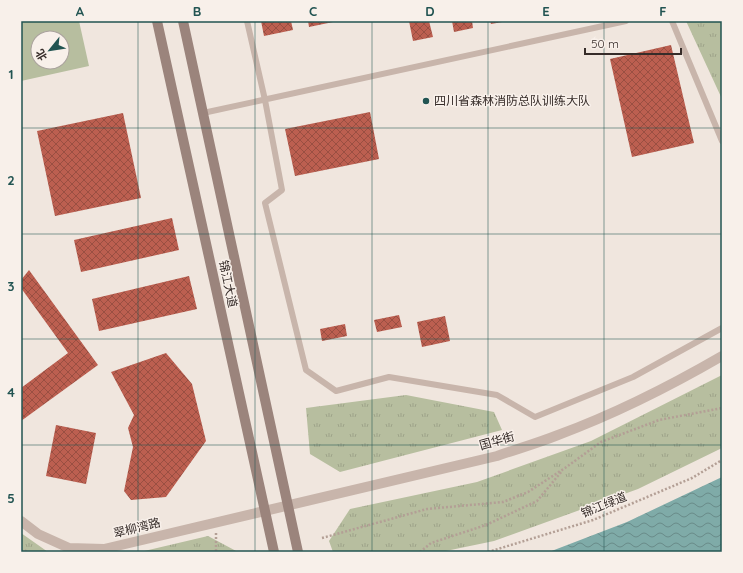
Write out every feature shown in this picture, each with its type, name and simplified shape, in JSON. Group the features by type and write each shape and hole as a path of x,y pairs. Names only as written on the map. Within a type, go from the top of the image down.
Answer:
{"main road":[{"name":"锦江大道","path":"157,21 274,552"},
{"name":"锦江大道","path":"183,21 298,552"}],"street":[{"name":"国华街","path":"265,511 497,456 558,435 616,410 722,356"},
{"name":"翠柳湾路","path":"21,520 38,534 69,548 104,549 265,511"}],"lane":[{"path":"247,21 265,100 282,190 265,204 270,226 306,370 336,391 389,377 496,395 534,417 633,377 722,328"},
{"path":"203,113 626,21"},
{"path":"672,21 722,141"}],"path":[{"path":"322,538 427,509 503,502 528,492 601,442 659,420 722,408"},
{"name":"锦江绿道","path":"488,552 593,520 692,478 722,460"},
{"path":"420,552 431,543 486,525 537,501 565,468"},
{"path":"216,522 216,552"},
{"path":"21,551 24,550 28,552"}],"green space":[{"path":"21,21 79,21 89,66 21,81"},
{"path":"686,21 722,21 722,99"},
{"path":"722,375 722,448 638,489 494,541 441,552 333,552 329,541 350,509 477,482 591,441"},
{"path":"406,395 494,412 502,430 340,472 310,454 306,408"},
{"path":"21,533 48,552 21,552"},
{"path":"208,536 238,552 140,552"}],"water":[{"path":"722,477 722,552 549,552 627,522"}],"building":[{"path":"261,21 291,21 293,30 264,36"},
{"path":"308,21 333,21 333,22 309,27"},
{"path":"409,21 429,21 433,37 413,41"},
{"path":"452,21 472,21 473,28 454,32"},
{"path":"490,21 502,21 502,22 491,24"},
{"path":"671,45 694,143 632,157 610,59"},
{"path":"370,112 379,159 295,176 285,129"},
{"path":"123,113 141,198 55,216 37,131"},
{"path":"172,218 179,250 81,272 74,240"},
{"path":"29,270 98,365 21,421 21,388 68,353 21,288 21,280"},
{"path":"189,276 197,309 99,331 92,299"},
{"path":"399,315 402,327 377,332 374,320"},
{"path":"445,316 450,341 422,347 417,322"},
{"path":"345,324 347,336 322,341 320,329"},
{"path":"166,353 192,384 206,441 166,497 131,500 124,491 133,447 128,428 134,415 111,372"},
{"path":"56,425 96,433 86,484 46,476"}],"place":[{"name":"四川省森林消防总队训练大队","path":"426,101"}]}
